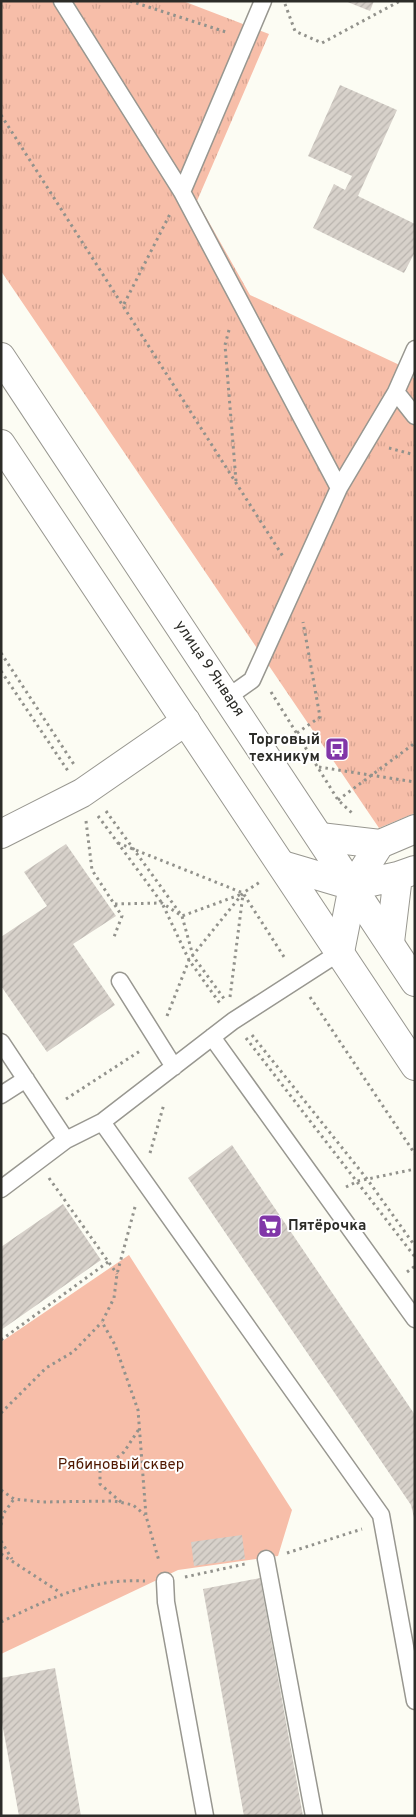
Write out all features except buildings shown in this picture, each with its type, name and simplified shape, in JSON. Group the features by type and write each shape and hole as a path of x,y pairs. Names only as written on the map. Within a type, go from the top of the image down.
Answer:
{"main road":[{"name":"улица 9 Января","path":"1,357 415,982"},
{"path":"1,444 415,1066"},
{"path":"1,834 86,790 186,721"},
{"path":"320,837 380,844 415,830"},
{"path":"340,952 353,886 380,844"},
{"path":"282,865 353,886 406,873 390,942"}],"lane":[{"path":"62,1 182,192 339,488"},
{"path":"182,192 263,1"},
{"path":"228,698 252,680 299,582 339,488 396,392 415,349"},
{"path":"396,392 415,416"},
{"path":"1,1189 66,1140 102,1122 212,1037 233,1015 340,952"},
{"path":"120,981 174,1067"},
{"path":"212,1037 415,1319"},
{"path":"1,1042 66,1140"},
{"path":"1,1095 26,1079"},
{"path":"102,1122 381,1515 415,1701"},
{"path":"266,1559 314,1816"},
{"path":"165,1582 166,1602 205,1816"}],"path":[{"path":"130,1 248,39"},
{"path":"284,1 295,31 322,43 400,1"},
{"path":"1,114 124,304 299,582 300,603 320,717 297,733"},
{"path":"124,304 182,192"},
{"path":"236,481 226,345 237,296"},
{"path":"1,653 118,843 162,904 189,960 367,1180 415,1246"},
{"path":"1,671 86,790 134,849 182,916 193,956 233,1015 415,1257"},
{"path":"266,686 338,800 354,814"},
{"path":"338,800 369,775 415,743"},
{"path":"318,767 415,782"},
{"path":"86,790 92,870 122,916 114,937"},
{"path":"118,843 244,893 415,1154"},
{"path":"182,916 244,893"},
{"path":"233,1015 244,893"},
{"path":"115,904 162,904 182,916"},
{"path":"47,1111 157,1039 189,960"},
{"path":"1,1413 46,1368 73,1352 102,1322 114,1298 117,1274 174,1067"},
{"path":"37,1162 117,1274"},
{"path":"326,1196 358,1181 415,1170"},
{"path":"1,1340 108,1262"},
{"path":"1,1622 62,1593 122,1580 165,1582 146,1516 138,1410 115,1345 102,1322"},
{"path":"122,1503 100,1484 100,1466 113,1461 124,1452 140,1429"},
{"path":"1,1490 14,1498 42,1502 122,1503 133,1505 146,1516"},
{"path":"1,1525 3,1514 14,1498"},
{"path":"1,1541 6,1552 16,1563"},
{"path":"1,1554 62,1593"}],"green space":[{"path":"1,1 183,1 269,34 197,201 250,295 406,368 415,380 415,813 379,828 1,271"},
{"name":"Рябиновый сквер","path":"129,1255 292,1510 278,1556 178,1570 1,1654 1,1342"}],"place":[{"name":"Торговый техникум","path":"337,749"},
{"name":"Пятёрочка","path":"270,1226"}]}
